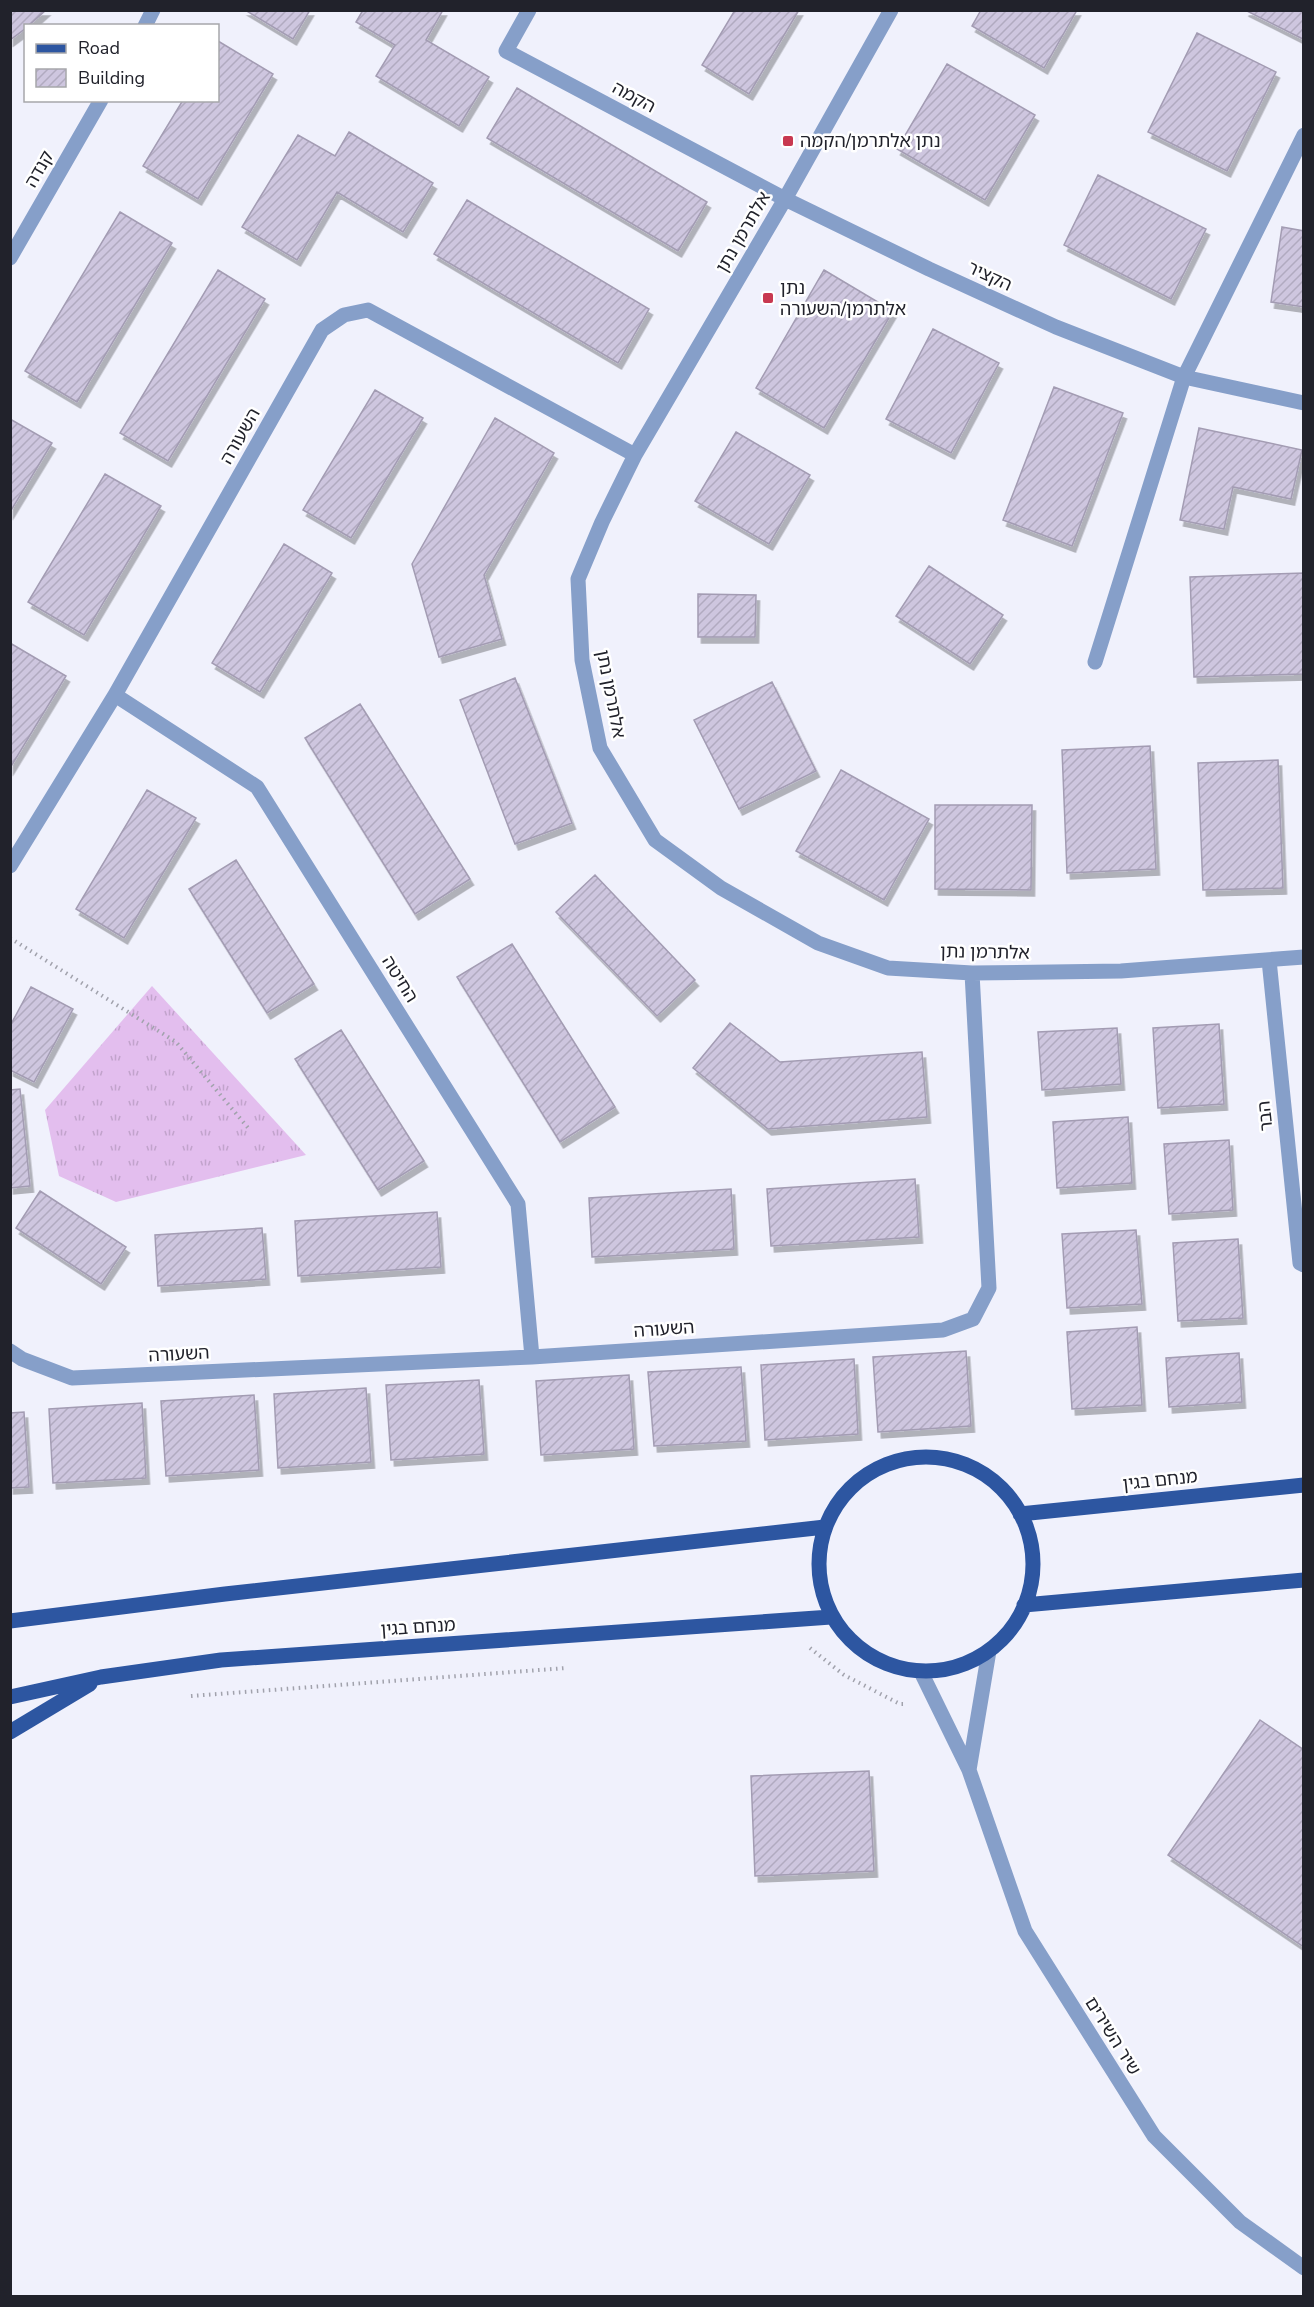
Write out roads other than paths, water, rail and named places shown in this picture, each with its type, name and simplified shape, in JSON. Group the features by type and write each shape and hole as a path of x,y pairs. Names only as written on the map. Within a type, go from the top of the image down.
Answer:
{"main road":[{"path":"916,1457 950,1459 982,1473 1009,1496 1020,1514 1027,1527 1034,1560 1029,1595 1014,1626 990,1651 957,1667 921,1672 886,1664 855,1645 831,1617 820,1583 819,1547 825,1527 830,1513 853,1484 882,1466 916,1457"},
{"name":"מנחם בגין","path":"1020,1514 1304,1485"},
{"path":"10,1621 225,1594 825,1527"},
{"path":"1024,1605 1304,1580"},
{"name":"מנחם בגין","path":"10,1697 101,1677 221,1660 831,1617"},
{"path":"10,1732 101,1677"}],"street":[{"path":"146,24 153,10"},
{"name":"הקמה","path":"529,10 506,51 785,200"},
{"name":"אלתרמן נתן","path":"891,10 785,200 635,455 602,522 578,579 582,660 600,748 655,840 721,888 818,943 888,968 972,973 1121,970 1304,957"},
{"name":"קנדה","path":"12,251 100,102"},
{"path":"1095,662 1184,376 1304,135"},
{"name":"הקציר","path":"785,200 1056,327 1184,376 1304,403"},
{"name":"השעורה","path":"10,866 115,695 322,330 344,315 368,310 635,455"},
{"name":"החיטה","path":"115,695 257,787 518,1204 532,1357"},
{"name":"הבר","path":"1269,960 1300,1263 1304,1266"},
{"name":"השעורה","path":"10,1351 22,1359 72,1378 532,1357 943,1330 973,1319 989,1288 972,973"},
{"name":"שיר השירים","path":"969,1770 990,1651"},
{"name":"שיר השירים","path":"921,1672 969,1770 1025,1931 1154,2136 1240,2222 1304,2268"}],"place":[{"name":"נתן אלתרמן/הקמה","path":"788,141"},
{"name":"נתן אלתרמן/השעורה","path":"768,298"}]}
